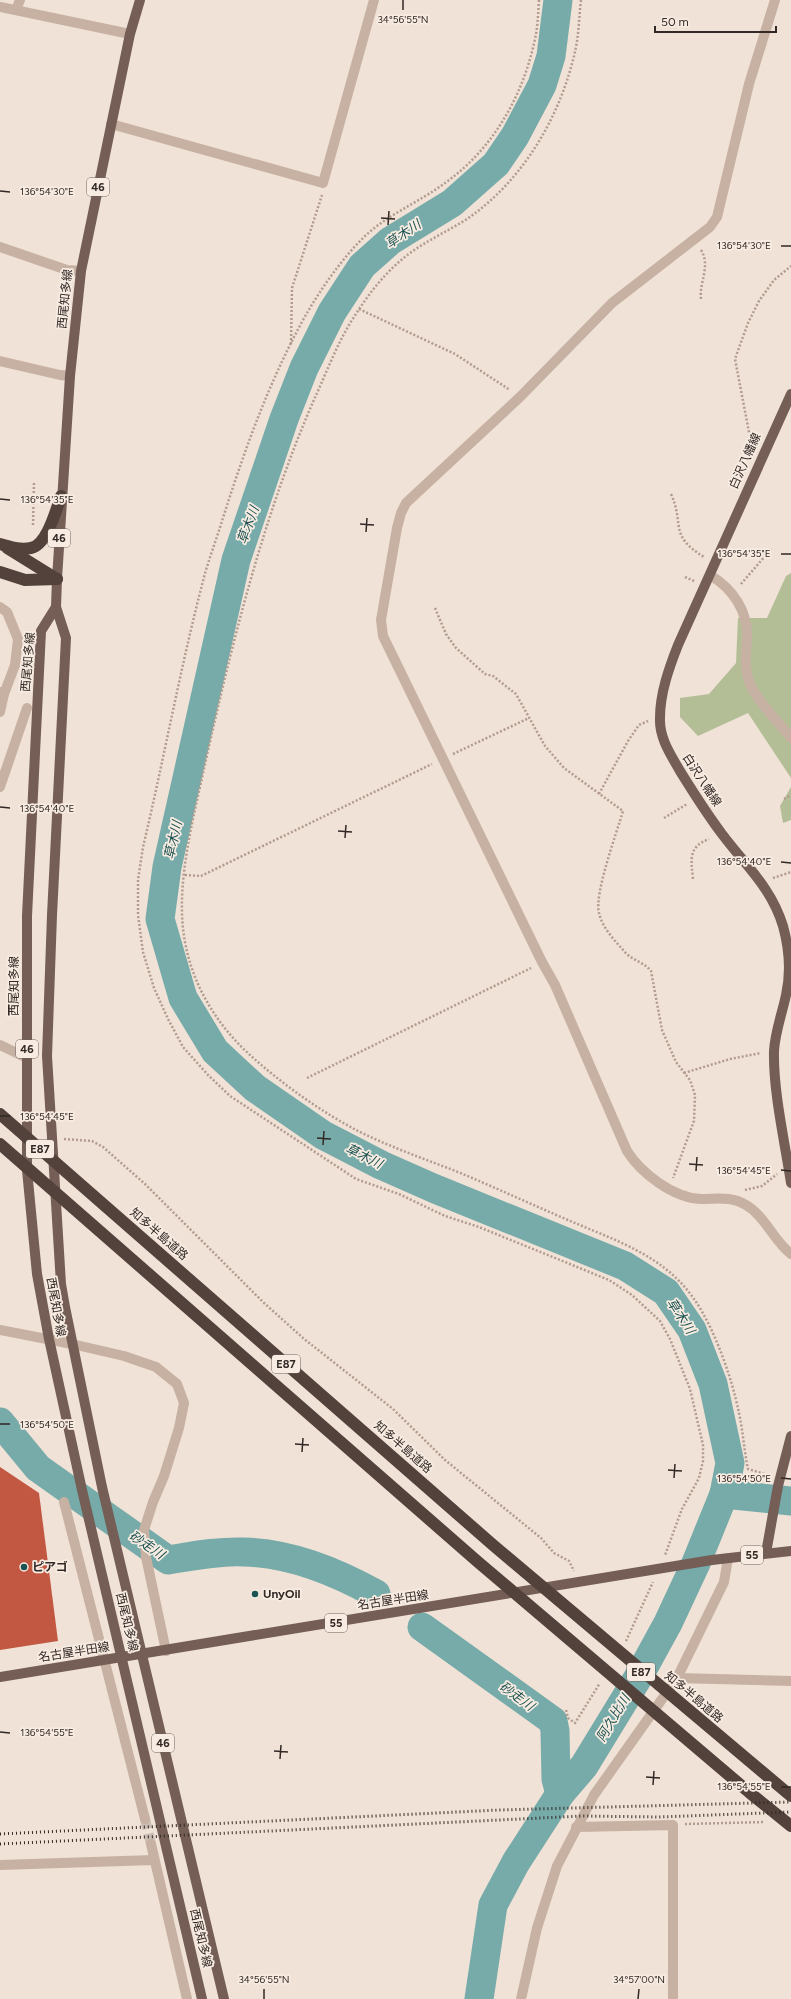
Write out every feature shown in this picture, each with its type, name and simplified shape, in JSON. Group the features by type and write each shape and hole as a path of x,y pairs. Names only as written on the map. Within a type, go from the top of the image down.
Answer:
{"highway":[{"path":"0,544 17,548 32,548 51,526 61,496"},
{"path":"0,544 57,579"},
{"path":"0,572 25,580 57,579"},
{"name":"知多半島道路","path":"0,1114 493,1545 791,1796"},
{"name":"E87","path":"0,1144 478,1562 750,1793 791,1826"}],"main road":[{"name":"西尾知多線","path":"140,0 130,34 81,272 70,376 61,496 56,607 66,638 52,916 48,1048 61,1284 72,1344 102,1487 224,1999"},
{"name":"白沢八幡線","path":"791,394 761,458 669,669 661,703 659,720 665,746 696,798 722,834 769,892 784,928 788,956 789,979 775,1040 774,1052 776,1080 791,1183"},
{"name":"西尾知多線","path":"56,607 41,631 27,916 27,1170 37,1274 49,1339 82,1490 202,1999"},
{"path":"766,1553 779,1482 791,1436"},
{"name":"名古屋半田線","path":"0,1677 166,1651 712,1560 791,1551"}],"street":[{"path":"16,10 20,0"},
{"path":"111,124 323,183 374,0"},
{"path":"774,0 749,84 717,217 710,227 612,303 520,397 406,503 401,513 397,528 381,620 383,636 444,758 542,962 555,985 627,1151 643,1171 673,1192 700,1199 726,1198 747,1205 791,1254"},
{"path":"0,7 130,34"},
{"path":"0,247 67,270 81,272"},
{"path":"0,361 70,376"},
{"path":"710,575 725,584 740,604 747,620 746,664 750,684 791,738"},
{"path":"0,607 7,612 18,639 15,666 2,693 0,712"},
{"path":"0,787 27,708"},
{"path":"0,1045 27,1058"},
{"path":"0,1330 49,1339 124,1356 156,1368 177,1384 184,1403 179,1428 164,1476 153,1502 144,1530 146,1557 166,1651"},
{"path":"64,1502 145,1819"},
{"path":"521,1999 537,1928 557,1866 594,1795 677,1678 724,1582 728,1558"},
{"path":"677,1678 791,1680"},
{"path":"576,1827 673,1825 673,1999"},
{"path":"151,1844 187,1999"},
{"path":"0,1865 154,1860"}],"path":[{"path":"539,0 536,36 528,69 512,107 492,138 469,164 444,184 388,218 362,239 317,297 290,344 260,413 237,475 203,580 143,847 138,887 138,915 143,952 154,988 168,1019 184,1046 208,1075 230,1096 356,1179 398,1194 445,1216 480,1227 609,1280 632,1295 660,1322 670,1339 690,1389 699,1422 703,1445 703,1461 699,1478 682,1509 666,1553 626,1642"},
{"path":"581,0 576,43 566,82 548,126 524,162 498,194 467,218 412,252 390,269 352,320 335,354 299,435 276,498 246,593 226,673 186,856 182,895 182,922 185,942 193,973 220,1023 241,1047 260,1064 309,1101 359,1131 465,1175 642,1252 675,1276 693,1296 707,1321 729,1376 737,1406 748,1469 752,1472 779,1482"},
{"path":"290,344 292,288 322,194 323,183"},
{"path":"694,239 706,261 701,299"},
{"path":"761,458 753,450 735,359 748,323 759,301 774,280 791,266"},
{"path":"359,309 455,354 520,397"},
{"path":"34,481 34,524"},
{"path":"671,494 676,510 678,529 683,540 693,550 715,564"},
{"path":"731,592 744,582 772,548"},
{"path":"435,608 446,634 456,648 486,674 493,676 509,687 523,705 528,718 546,746 564,768 623,811 603,875 598,911 602,924 625,953 646,966 651,971 662,1030 676,1062 690,1080 695,1095 694,1121 682,1158 668,1188"},
{"path":"185,876 200,876 528,718"},
{"path":"600,794 628,741 639,725 647,721 659,720"},
{"path":"784,799 791,795"},
{"path":"664,818 696,798"},
{"path":"693,879 692,854 696,846 722,834"},
{"path":"761,882 791,872"},
{"path":"307,1078 542,962"},
{"path":"684,1073 730,1059 763,1052 774,1052"},
{"path":"52,1139 77,1139 92,1141 103,1146 145,1184 263,1302 303,1338 393,1409 440,1455 541,1538 554,1553 569,1561 580,1582"},
{"path":"726,1198 727,1194 732,1192 762,1186 780,1172 789,1170"},
{"path":"566,1710 568,1718 575,1723 600,1682"},
{"path":"673,1825 767,1822"}],"green space":[{"path":"791,573 791,778 748,713 698,736 680,717 680,698 709,694 736,663 738,618 767,618 786,576"},
{"path":"791,787 791,820 783,823 780,806"}],"building":[{"name":"ピアゴ","path":"0,1467 39,1493 58,1641 0,1650"}],"waterway":[{"name":"草木川","path":"479,1999 493,1905 516,1862 560,1794 584,1766 639,1676 668,1623 696,1563 724,1494 730,1463 713,1384 692,1330 666,1292 625,1266 433,1188 381,1165 323,1135 255,1088 215,1051 183,998 160,919 167,867 236,560 284,419 304,368 332,312 362,266 390,241 452,203 496,164 515,136 542,85 551,56 558,0"},
{"name":"砂走川","path":"0,1422 38,1468 168,1560 225,1552 261,1553 296,1560 329,1571 376,1594"},
{"name":"阿久比川","path":"724,1494 791,1501"},
{"name":"砂走川","path":"422,1627 553,1721 555,1731 556,1779 560,1794"}],"tunnel":[{"path":"145,1819 151,1844"}],"railway":[{"path":"0,1834 499,1810 791,1802"},
{"path":"0,1844 582,1816 659,1817 791,1812"}],"place":[{"name":"ピアゴ","path":"24,1567"},
{"name":"UnyOil","path":"255,1594"}]}
